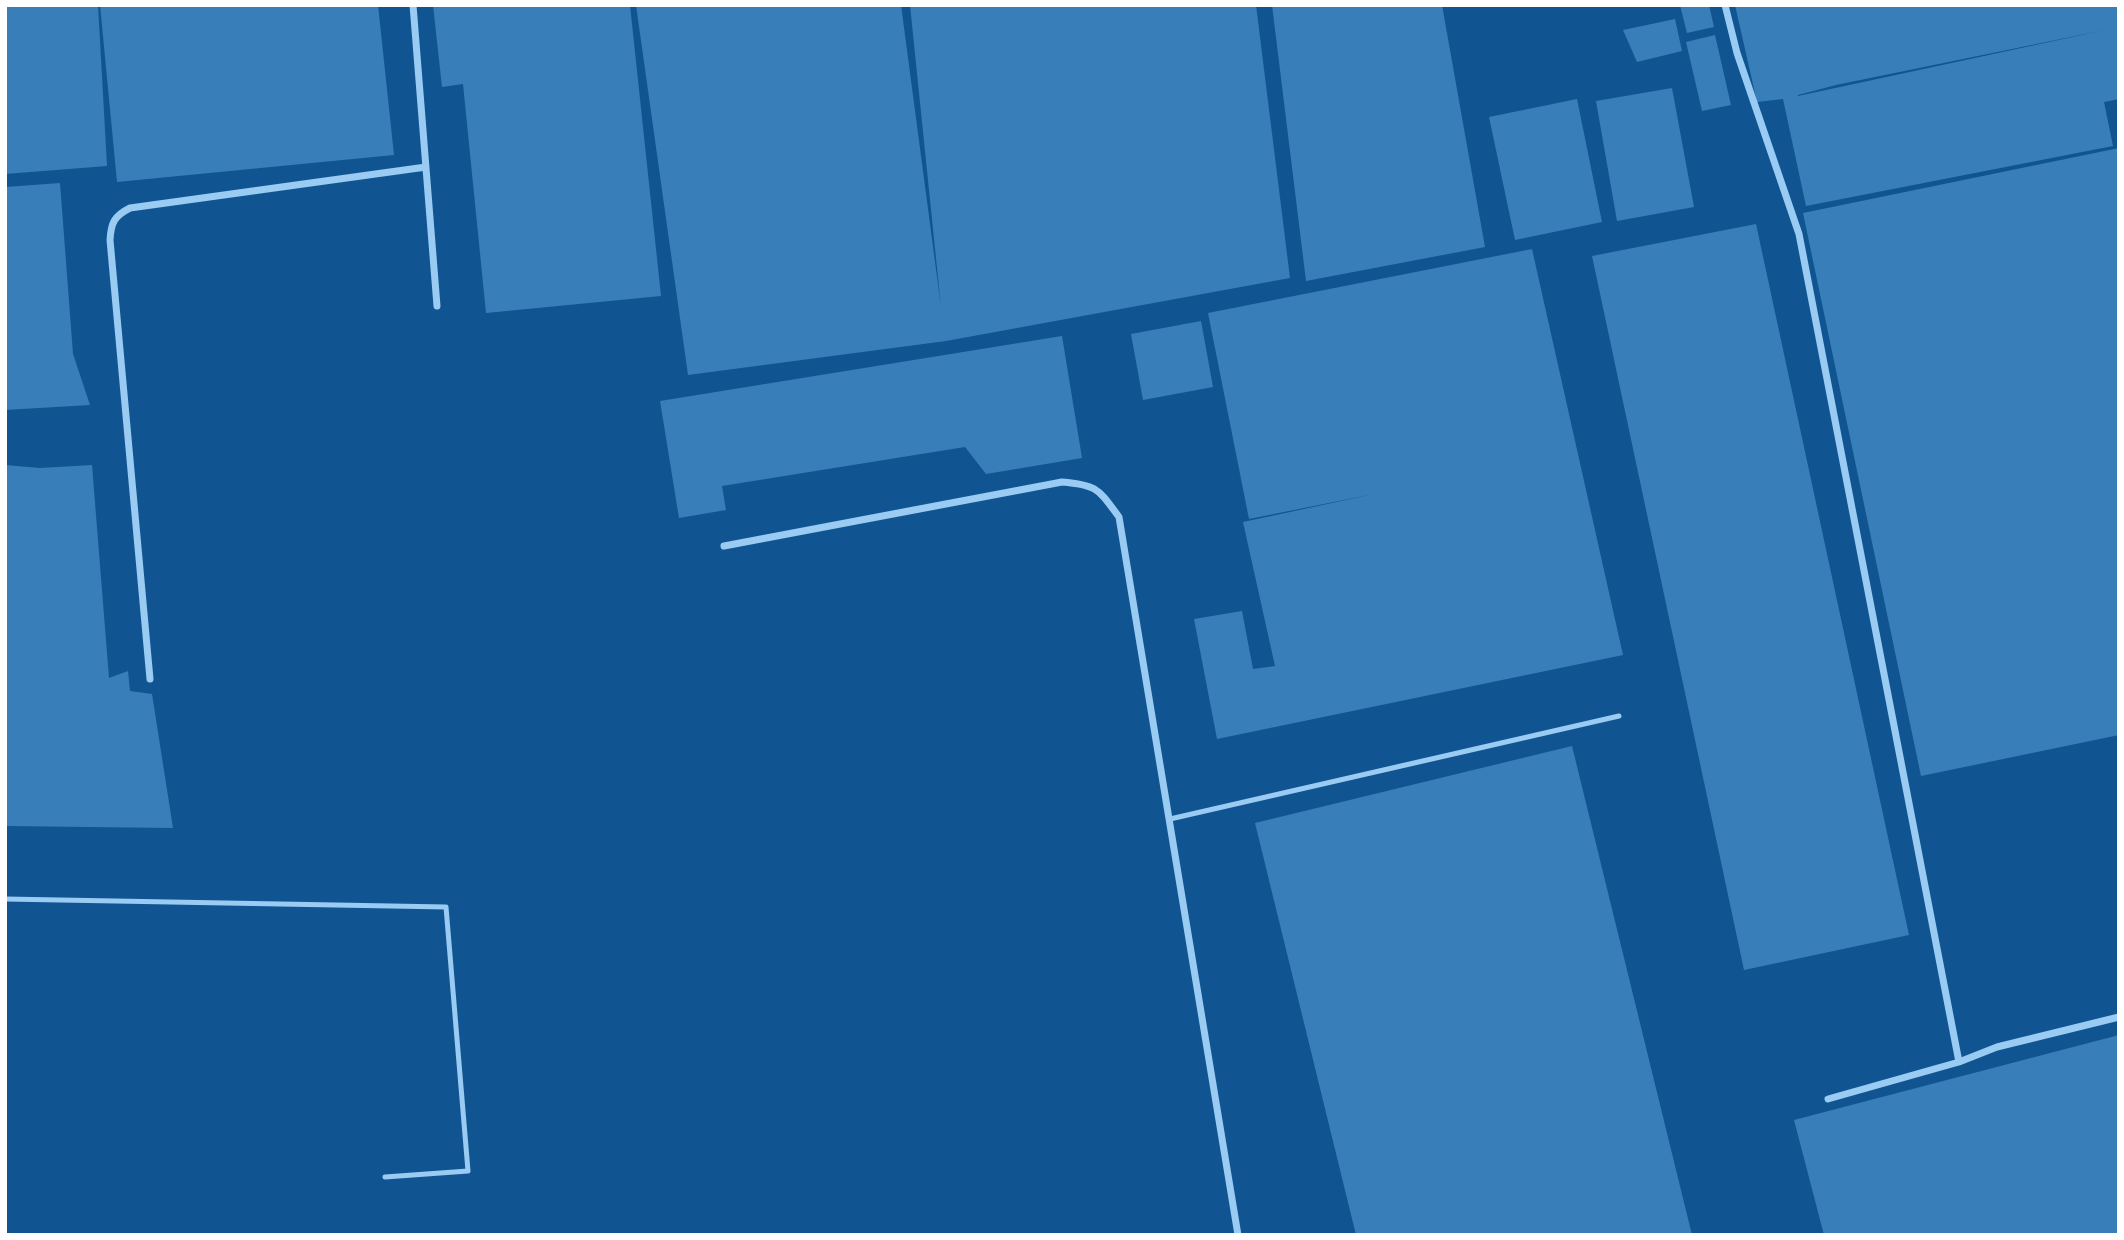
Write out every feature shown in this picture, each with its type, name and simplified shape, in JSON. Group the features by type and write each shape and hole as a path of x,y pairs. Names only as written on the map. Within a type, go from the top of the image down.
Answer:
{"street":[{"path":"414,5 437,306"},
{"path":"1725,5 1737,52 1799,234 1959,1062"},
{"path":"150,679 110,240 111,225 116,214 130,208 426,167"},
{"path":"724,545 1062,482 1089,484 1105,498 1119,517 1238,1235"},
{"path":"1828,1099 1959,1062 1997,1047 2119,1017"}],"lane":[{"path":"1170,819 1619,716"},
{"path":"5,898 446,907 468,1171 385,1177"}],"building":[{"path":"5,5 98,5 107,166 5,174"},
{"path":"100,5 378,5 394,155 117,182"},
{"path":"433,5 630,5 661,296 486,313 463,84 442,87"},
{"path":"636,5 901,5 941,307 910,5 1256,5 1290,278 946,341 688,375"},
{"path":"1272,5 1442,5 1485,247 1306,281"},
{"path":"1680,5 1709,5 1714,27 1687,33"},
{"path":"1735,5 2119,5 2119,99 2104,102 2113,146 1806,206 1783,99 1757,102","holes":["2105,30 1798,96 1836,85"]},
{"path":"1675,19 1682,51 1637,62 1623,30"},
{"path":"1715,35 1731,105 1702,111 1686,42"},
{"path":"1672,88 1694,207 1617,221 1596,101"},
{"path":"1577,99 1602,222 1515,240 1489,117"},
{"path":"2119,148 2119,735 1921,776 1803,213"},
{"path":"60,183 73,354 90,405 5,410 5,187"},
{"path":"1756,224 1909,935 1744,970 1592,256"},
{"path":"1532,249 1623,655 1217,739 1194,619 1242,611 1253,669 1275,666 1243,522 1374,494 1249,519 1208,313"},
{"path":"1201,321 1213,387 1143,400 1131,334"},
{"path":"1062,336 1082,458 986,474 965,447 722,486 726,510 679,518 660,401"},
{"path":"5,465 40,468 92,465 109,678 128,671 130,691 152,694 173,828 5,826"},
{"path":"1572,746 1692,1235 1356,1235 1255,823"},
{"path":"2119,1035 2119,1235 1824,1235 1794,1120"}]}
